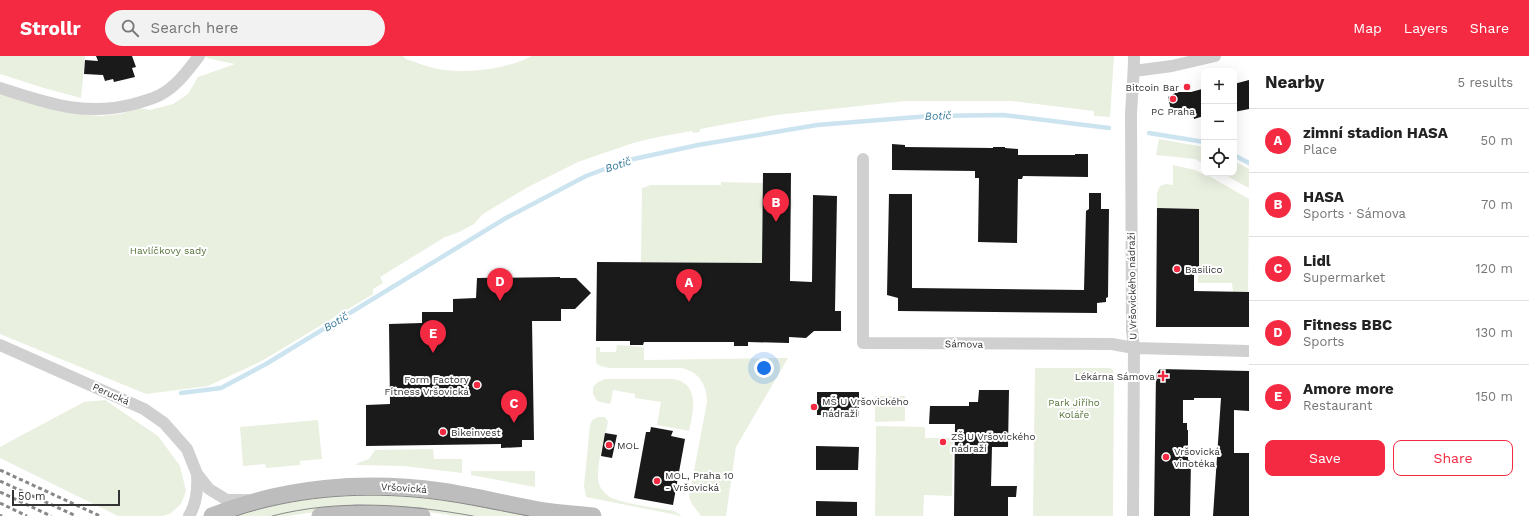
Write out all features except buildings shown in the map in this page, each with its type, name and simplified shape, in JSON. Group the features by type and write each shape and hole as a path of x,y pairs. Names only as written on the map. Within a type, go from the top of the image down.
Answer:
{"main road":[{"name":"Vršovická","path":"214,515 256,501 282,495 321,489 384,486 441,491 540,510 593,516"},
{"path":"320,516 357,513 422,516"}],"street":[{"path":"0,88 58,106 80,109 119,108 143,102 160,95 180,80 199,56"},
{"name":"U Vršovického nádraží","path":"1133,516 1134,348 1132,330 1131,189 1134,56"},
{"path":"1133,76 1215,56"},
{"name":"Sámova","path":"863,159 863,343 1112,344 1134,348 1249,351"},
{"name":"Perucká","path":"0,345 144,408 164,424 187,449 196,474 197,494 189,516"},
{"name":"Perucká","path":"196,474 209,489 227,500 256,501"}],"green space":[{"path":"0,56 85,56 81,98 0,74"},
{"name":"Havlíčkovy sady","path":"203,56 403,56 406,59 434,68 474,71 510,65 532,56 1114,56 1110,117 1094,116 1094,111 1011,101 905,101 776,115 700,129 700,132 693,133 692,131 633,143 578,162 528,187 483,214 474,224 457,233 445,237 380,277 383,283 373,289 373,294 260,362 208,386 146,394 0,334 0,93 58,111 80,114 101,116 120,114 139,108 150,110 173,104 188,94 198,77 235,64"},
{"path":"1159,139 1201,146 1201,162 1195,159 1156,155"},
{"path":"1237,163 1249,169 1249,188 1227,176 1237,176"},
{"path":"1173,165 1195,170 1201,173 1201,176 1211,177 1249,199 1248,293 1233,292 1232,283 1198,283 1199,209 1157,208 1157,193 1160,186 1166,184 1173,185"},
{"path":"721,182 763,183 762,263 641,262 642,188 651,185 721,185"},
{"path":"617,345 644,347 644,360 788,358 736,447 726,516 701,516 692,504 689,497 707,402 704,385 701,380 693,373 682,368 609,368 600,366 596,363 596,347 600,347 600,352 616,352"},
{"name":"Park Jiřího Koláře","path":"1035,368 1110,368 1113,370 1113,516 1033,516"},
{"path":"605,379 674,379 683,382 692,393 693,400 689,431 657,425 661,402 635,398 635,394 613,390 611,402 609,404 597,401 593,394 593,387 598,382"},
{"path":"875,396 905,396 905,421 875,422"},
{"path":"105,400 158,436 180,466 186,491 181,504 171,513 163,516 118,516 0,458 0,447 84,402"},
{"path":"598,417 605,417 608,422 601,451 598,473 598,480 604,492 610,497 632,504 674,511 682,516 586,497 584,486 590,425 592,420"},
{"path":"318,420 322,459 300,461 300,465 266,468 265,464 243,466 240,427"},
{"path":"876,426 925,427 925,438 953,438 952,496 924,495 923,516 875,516"},
{"path":"433,449 434,459 462,459 462,473 404,466 356,465 369,459 375,450"},
{"path":"471,471 535,471 535,487 471,475"},
{"path":"330,494 415,494 547,516 455,516 413,510 331,510 287,516 226,516 244,510"}],"waterway":[{"name":"Botič","path":"181,393 221,388 266,364 506,218 586,176 629,160 698,145 817,125 930,116 1003,115 1109,128"},
{"name":"Botič","path":"1149,133 1201,142"},
{"name":"Botič","path":"1237,157 1249,163"}],"tram line":[{"path":"236,516 279,504 302,500 369,495 443,500 529,516"},
{"path":"272,516 322,507 347,505 398,506 473,516"}],"railway":[{"path":"0,470 100,516"},
{"path":"0,481 76,516"},
{"path":"0,492 51,516"},
{"path":"0,503 27,516"}],"place":[{"name":"Bitcoin Bar","path":"1187,87"},
{"name":"PC Praha","path":"1173,99"},
{"name":"HASA","path":"776,222"},
{"name":"Basilico","path":"1177,269"},
{"name":"Fitness BBC","path":"500,301"},
{"name":"zimní stadion HASA","path":"689,302"},
{"name":"Amore more","path":"433,353"},
{"name":"Lékárna Sámova","path":"1163,376"},
{"name":"Form Factory Fitness Vršovická","path":"477,385"},
{"name":"MŠ U Vršovického nádraží","path":"814,407"},
{"name":"Lidl","path":"514,423"},
{"name":"Bikeinvest","path":"443,432"},
{"name":"ZŠ U Vršovického nádraží","path":"943,442"},
{"name":"MOL","path":"609,445"},
{"name":"Vršovická vinotéka","path":"1166,457"},
{"name":"MOL, Praha 10 - Vršovická","path":"657,481"}]}
